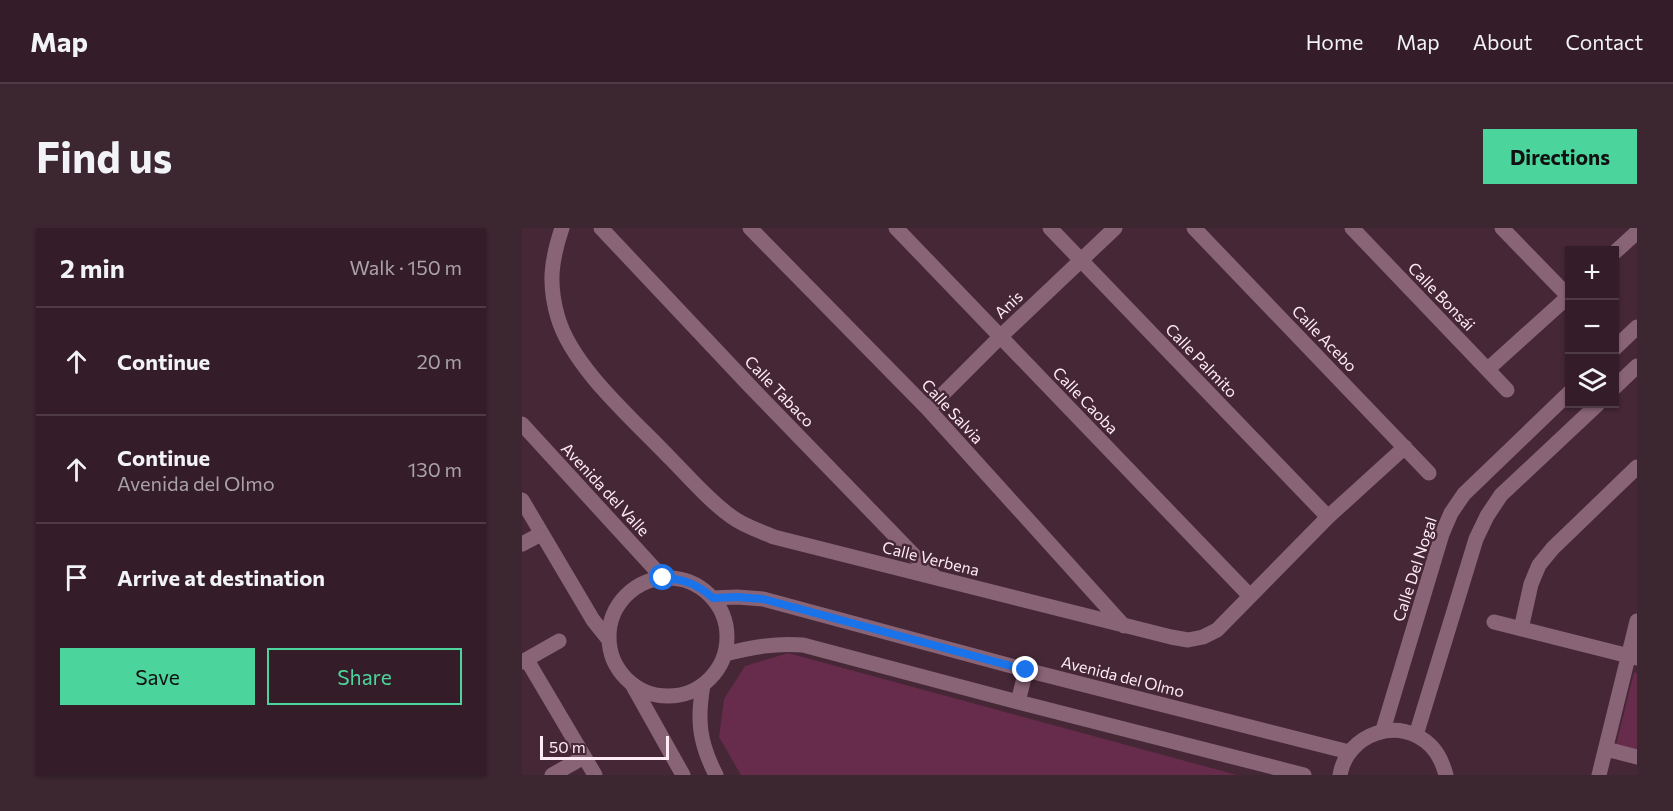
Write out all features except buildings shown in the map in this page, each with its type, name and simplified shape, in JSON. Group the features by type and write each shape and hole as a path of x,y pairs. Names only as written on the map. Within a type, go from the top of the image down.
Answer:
{"street":[{"name":"Calle Verbena","path":"562,228 553,254 551,286 558,320 573,350 600,385 706,494 733,518 774,537 1124,626 1188,640 1203,637 1217,630 1328,517 1405,447"},
{"name":"Calle Tabaco","path":"601,228 935,578"},
{"name":"Calle Salvia","path":"750,228 928,409 1124,626"},
{"name":"Calle Caoba","path":"896,228 1250,596"},
{"name":"Calle Palmito","path":"1050,228 1328,517"},
{"name":"Anis","path":"928,409 1115,228"},
{"name":"Calle Acebo","path":"1194,228 1429,474"},
{"name":"Calle Bonsái","path":"1352,228 1507,390"},
{"path":"1502,228 1565,291"},
{"path":"1619,248 1637,232"},
{"path":"1488,369 1565,299"},
{"path":"1619,344 1637,327"},
{"path":"1619,383 1637,366"},
{"name":"Calle Del Nogal","path":"1383,730 1442,534 1452,513 1464,494 1565,396"},
{"path":"1416,735 1476,539 1487,516 1501,495 1594,408"},
{"name":"Avenida del Valle","path":"522,424 663,578"},
{"path":"1521,628 1531,584 1539,565 1552,548 1637,468"},
{"path":"522,500 593,620 609,640"},
{"path":"522,544 541,534"},
{"path":"632,684 649,693 668,696 686,693 703,685 717,671 725,654 728,634 724,615 713,598 699,586 682,579 663,578 645,582 630,591 618,605 610,622 609,640 612,657 620,672 632,684 683,775"},
{"name":"Avenida del Olmo","path":"713,598 763,599 1026,670 1349,752"},
{"path":"1599,775 1633,657 1637,621"},
{"path":"1494,622 1633,657"},
{"path":"559,641 524,661 594,775"},
{"path":"725,654 776,643 803,645 1304,775"},
{"path":"1018,702 1026,670"},
{"path":"703,685 699,725 703,747 716,775"},
{"path":"1340,775 1341,767 1349,752 1363,739 1383,730 1398,730 1416,735 1431,746 1442,761 1446,775"},
{"path":"1606,749 1637,757"},
{"path":"552,775 584,757"}],"shaded area":[{"path":"788,653 1237,775 741,775 719,737 724,699 745,666"},
{"path":"1634,672 1637,673 1637,750 1616,745"}],"route":[{"path":"663,578 682,579 699,586 713,598 763,599 1026,670"}]}
